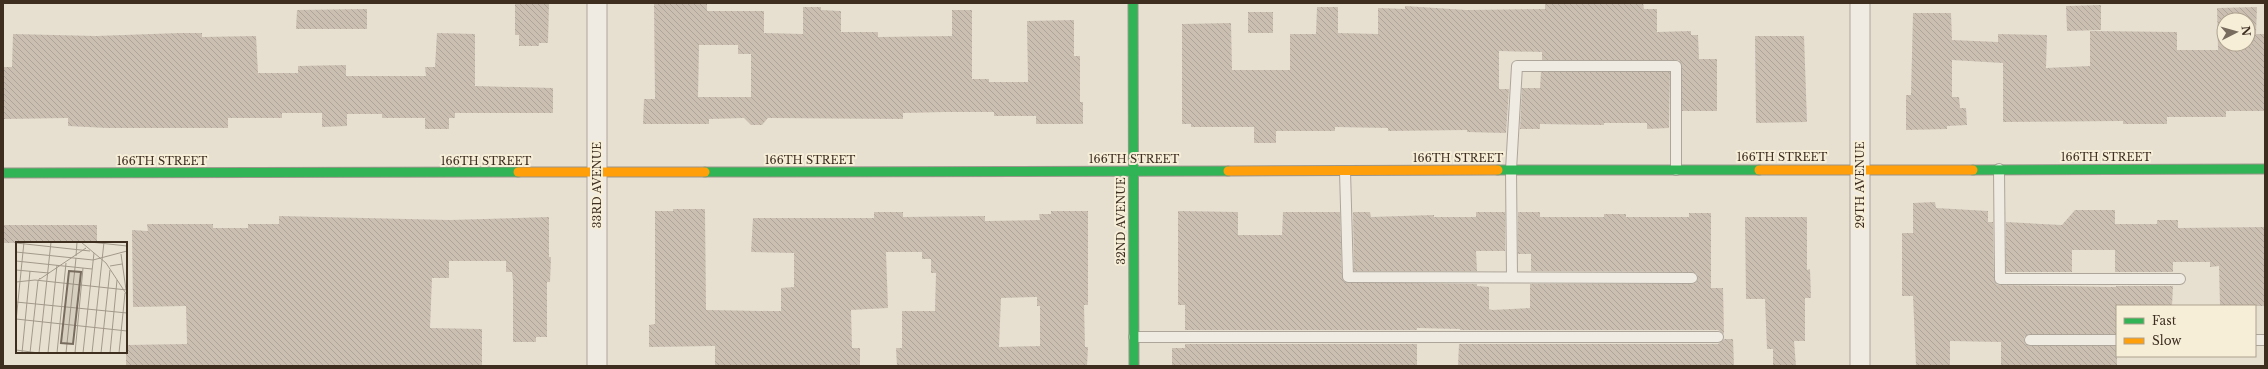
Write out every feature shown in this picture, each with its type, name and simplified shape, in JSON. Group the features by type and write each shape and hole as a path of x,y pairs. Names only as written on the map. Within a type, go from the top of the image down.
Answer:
{"street":[{"name":"33RD AVENUE","path":"597,3 597,366"},
{"name":"32ND AVENUE","path":"1134,3 1134,366"},
{"name":"29TH AVENUE","path":"1860,3 1860,366"},
{"name":"166TH STREET","path":"3,173 2265,169"}],"lane":[{"path":"1512,277 1511,170 1517,66 1676,66 1676,170"},
{"path":"1999,169 2000,278 2180,279"},
{"path":"1345,171 1348,277 1692,278"},
{"path":"1134,337 1718,337"},
{"path":"2030,340 2116,340"}],"building":[{"path":"515,3 549,3 548,43 539,43 539,46 519,46 519,35 515,35"},
{"path":"654,3 707,3 707,11 764,11 764,33 803,34 803,7 821,7 821,10 841,11 841,32 878,32 878,37 952,36 952,10 972,10 972,79 989,79 989,82 1028,82 1027,21 1074,20 1074,56 1080,56 1080,102 1083,102 1083,124 1036,124 1036,116 994,116 994,112 945,112 903,113 903,119 768,118 762,125 751,125 744,118 709,119 709,124 643,124 644,99 655,99","holes":["699,45 738,45 738,54 751,54 751,97 698,97"]},
{"path":"1545,3 1643,3 1644,9 1657,9 1657,32 1691,31 1691,35 1698,35 1699,59 1717,59 1717,111 1682,111 1682,66 1679,60 1542,60 1542,52 1499,51 1499,89 1509,89 1506,133 1467,132 1467,130 1388,131 1388,128 1335,127 1335,131 1276,131 1276,143 1254,143 1254,127 1191,127 1191,124 1182,124 1182,24 1231,23 1232,70 1290,70 1290,34 1316,34 1317,7 1338,7 1338,33 1378,34 1378,8 1405,9 1405,6 1466,10 1545,9"},
{"path":"2101,5 2101,30 2067,31 2066,6"},
{"path":"2257,7 2256,34 2256,12 2217,12 2217,8"},
{"path":"367,9 367,29 296,29 297,10"},
{"path":"1248,12 1273,12 1273,33 1248,33"},
{"path":"1913,13 1951,13 1952,40 1998,42 1998,34 2047,35 2046,68 2090,66 2090,31 2177,32 2177,50 2256,52 2256,34 2265,34 2265,111 2226,111 2226,117 2167,117 2167,124 2123,124 2123,121 2003,122 2003,63 1952,60 1952,97 1959,97 1960,108 1966,108 1967,125 1947,126 1947,129 1906,130 1906,95 1911,95"},
{"path":"202,33 202,37 256,36 258,73 298,73 298,66 346,65 346,76 426,76 425,67 435,67 437,33 475,34 475,86 553,88 553,113 455,113 455,118 449,118 449,129 425,129 425,118 382,118 382,114 347,114 347,126 322,127 322,113 282,113 282,118 228,118 228,128 107,128 68,126 68,118 3,119 3,67 12,67 13,34 96,36"},
{"path":"1755,36 1804,36 1807,122 1756,123"},
{"path":"1541,72 1670,72 1669,128 1647,129 1647,123 1604,123 1604,125 1540,124 1540,129 1520,129 1522,88 1540,88"},
{"path":"1935,202 1936,208 1988,211 1988,222 1993,222 1994,279 1997,285 2116,287 2173,286 2172,305 2116,305 2116,334 2030,334 2024,337 2025,344 2030,346 2116,346 2117,366 2001,366 2001,342 1950,341 1950,366 1916,366 1913,296 1902,296 1902,233 1913,233 1913,203"},
{"path":"673,209 705,209 706,310 781,311 781,288 794,287 794,253 751,252 753,218 874,218 874,212 903,212 903,217 985,216 985,221 1040,220 1039,214 1051,214 1051,211 1088,211 1088,305 1084,305 1085,347 1088,347 1087,366 897,366 896,348 902,348 902,311 935,311 936,273 931,273 931,259 922,259 922,252 886,252 888,308 851,310 852,348 860,348 860,366 715,366 715,346 649,347 649,325 655,324 655,211 673,211","holes":["1037,297 1037,306 1040,306 1040,346 999,347 1001,298"]},
{"path":"2075,210 2115,210 2115,224 2157,224 2157,220 2178,220 2178,228 2265,227 2265,306 2220,305 2219,266 2210,267 2210,262 2173,262 2173,272 2115,272 2115,250 2072,250 2072,272 2006,272 2006,222 2062,225"},
{"path":"1178,211 1238,212 1238,235 1282,235 1283,212 1340,212 1342,277 1344,282 1477,284 1477,286 1489,287 1489,309 1492,310 1530,308 1530,284 1692,284 1696,283 1698,278 1697,274 1692,272 1531,271 1531,254 1518,254 1518,212 1540,212 1540,217 1604,217 1604,214 1626,214 1626,217 1689,217 1689,213 1711,213 1711,288 1723,288 1724,334 1718,330 1460,330 1417,328 1417,330 1185,330 1185,305 1178,305"},
{"path":"1353,212 1370,212 1371,217 1434,215 1434,217 1476,217 1476,212 1505,212 1505,251 1476,251 1477,271 1354,271"},
{"path":"279,216 450,220 549,217 549,257 551,257 550,282 547,282 547,337 536,337 536,342 513,342 513,281 512,272 506,272 506,261 449,261 449,278 432,278 430,328 482,329 482,366 126,366 127,345 187,344 186,306 133,307 132,230 148,231 147,224 213,224 213,228 248,228 248,224 279,224"},
{"path":"1745,217 1807,217 1807,270 1810,269 1811,298 1805,298 1805,341 1794,341 1796,366 1773,366 1773,349 1767,349 1765,299 1746,299"},
{"path":"3,225 97,225 97,242 3,243"},
{"path":"1724,339 1733,339 1734,366 1458,366 1459,344 1718,344"},
{"path":"1185,344 1417,344 1417,366 1172,366 1172,348 1185,348"}],"traffic: fast":[{"path":"1133,3 1134,366"},
{"path":"1973,170 2265,169"},
{"path":"1498,170 1759,170"},
{"path":"705,172 1228,171"},
{"path":"3,173 518,172"}],"traffic: slow":[{"path":"1228,171 1498,170"},
{"path":"1759,170 1973,170"},
{"path":"518,172 705,172"}]}
